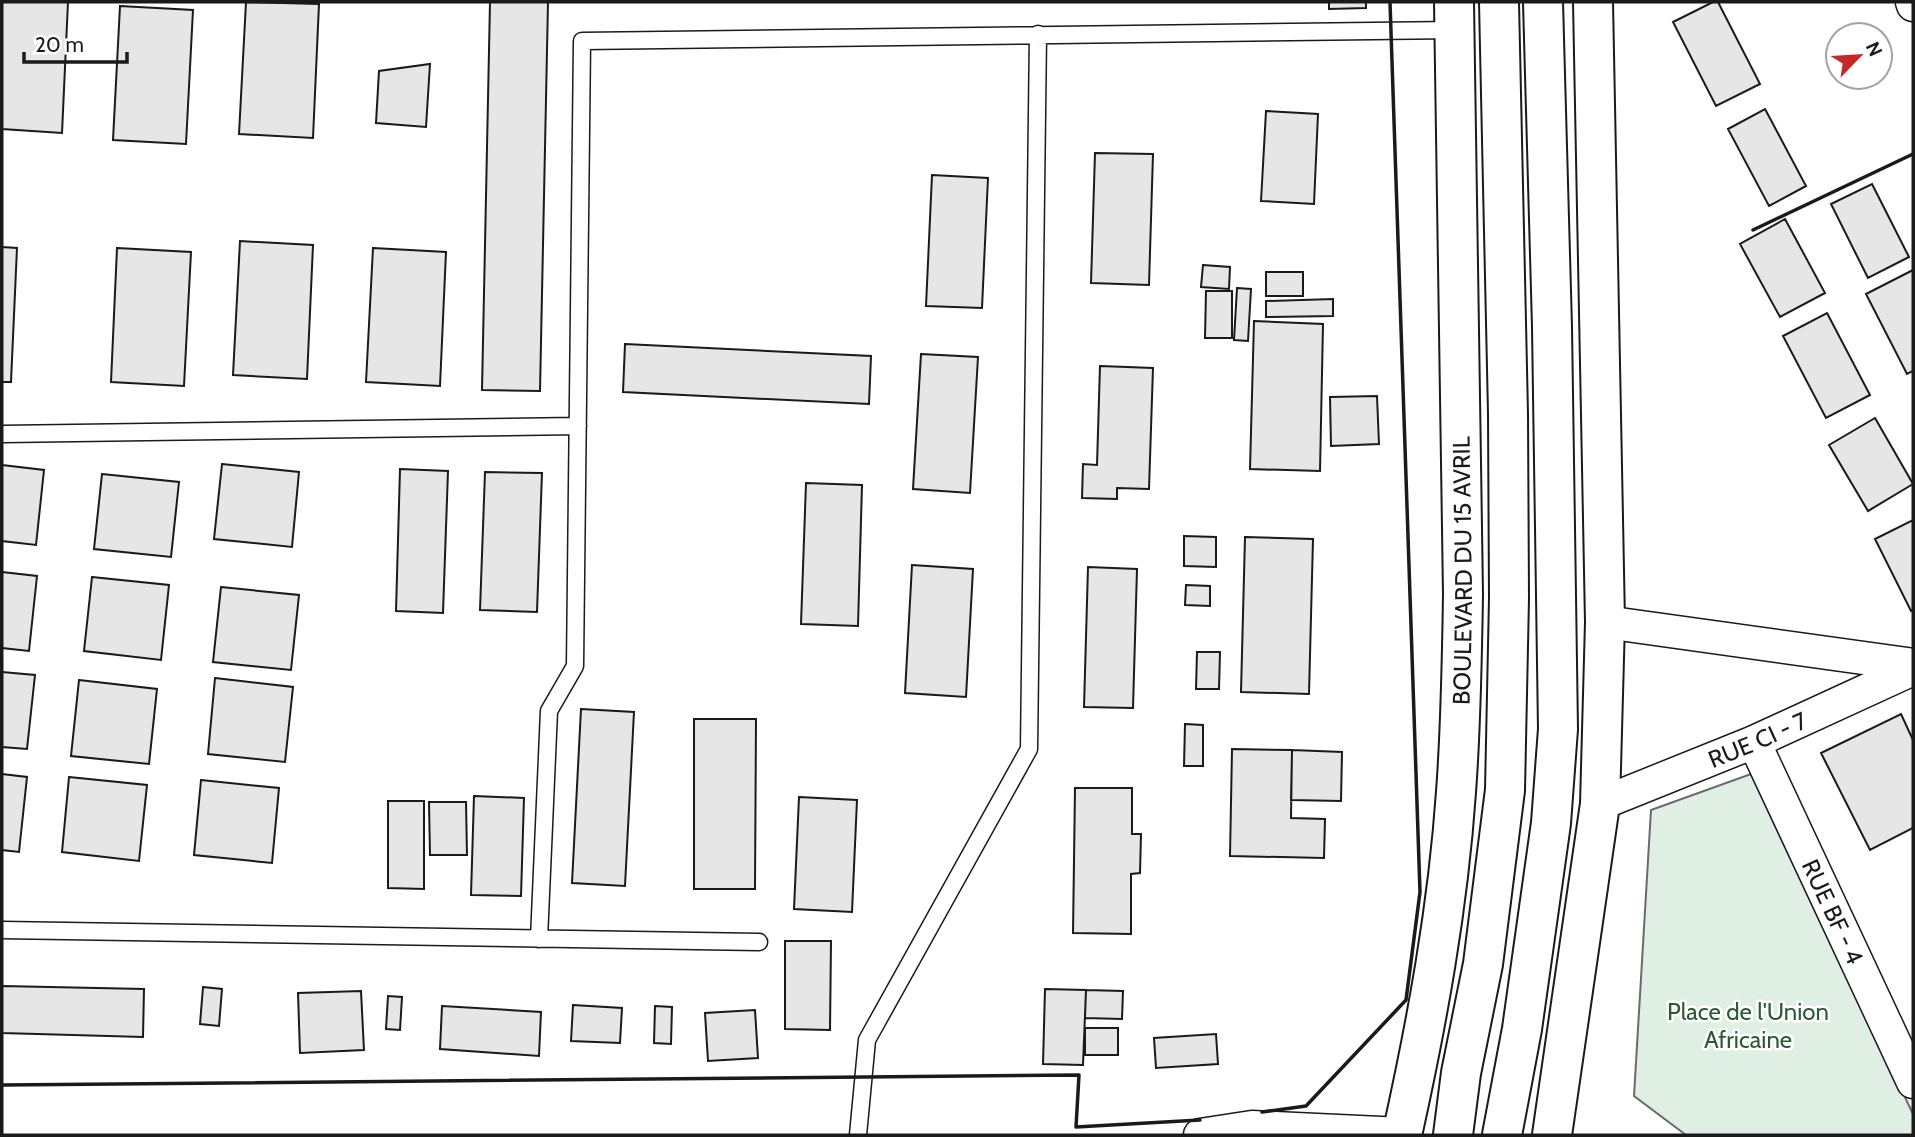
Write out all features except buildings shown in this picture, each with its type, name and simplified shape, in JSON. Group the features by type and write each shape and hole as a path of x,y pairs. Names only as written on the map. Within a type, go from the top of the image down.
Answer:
{"main road":[{"name":"BOULEVARD DU 15 AVRIL","path":"1452,1135 1461,1073 1483,964 1505,790 1509,598 1508,414 1499,2"},
{"path":"1502,1135 1522,1029 1551,822 1558,729 1544,2"},
{"path":"1552,1135 1600,804 1605,622 1592,2"},
{"name":"BOULEVARD DU 15 AVRIL","path":"1402,1135 1419,1058 1443,919 1456,794 1462,692 1455,16"}],"street":[{"path":"1605,622 1913,667"},
{"name":"RUE CI - 7","path":"1600,804 1754,742 1913,667"},
{"name":"RUE BF - 4","path":"1754,742 1913,1082"},
{"path":"1200,1135 1252,1126 1402,1135"}],"lane":[{"path":"539,939 549,711 575,666 582,41 1038,34 1455,16"},
{"path":"858,1135 867,1040 1029,749 1038,34"},
{"path":"2,434 578,426"},
{"path":"2,930 759,943"}],"green space":[{"name":"Place de l'Union Africaine","path":"1751,774 1913,1114 1913,1135 1686,1135 1634,1096 1651,810"}],"wall":[{"path":"1262,1112 1306,1106 1406,1000 1420,892 1390,2"},
{"path":"1753,230 1913,154"},
{"path":"2,1085 1079,1075 1076,1127 1200,1120"}]}
